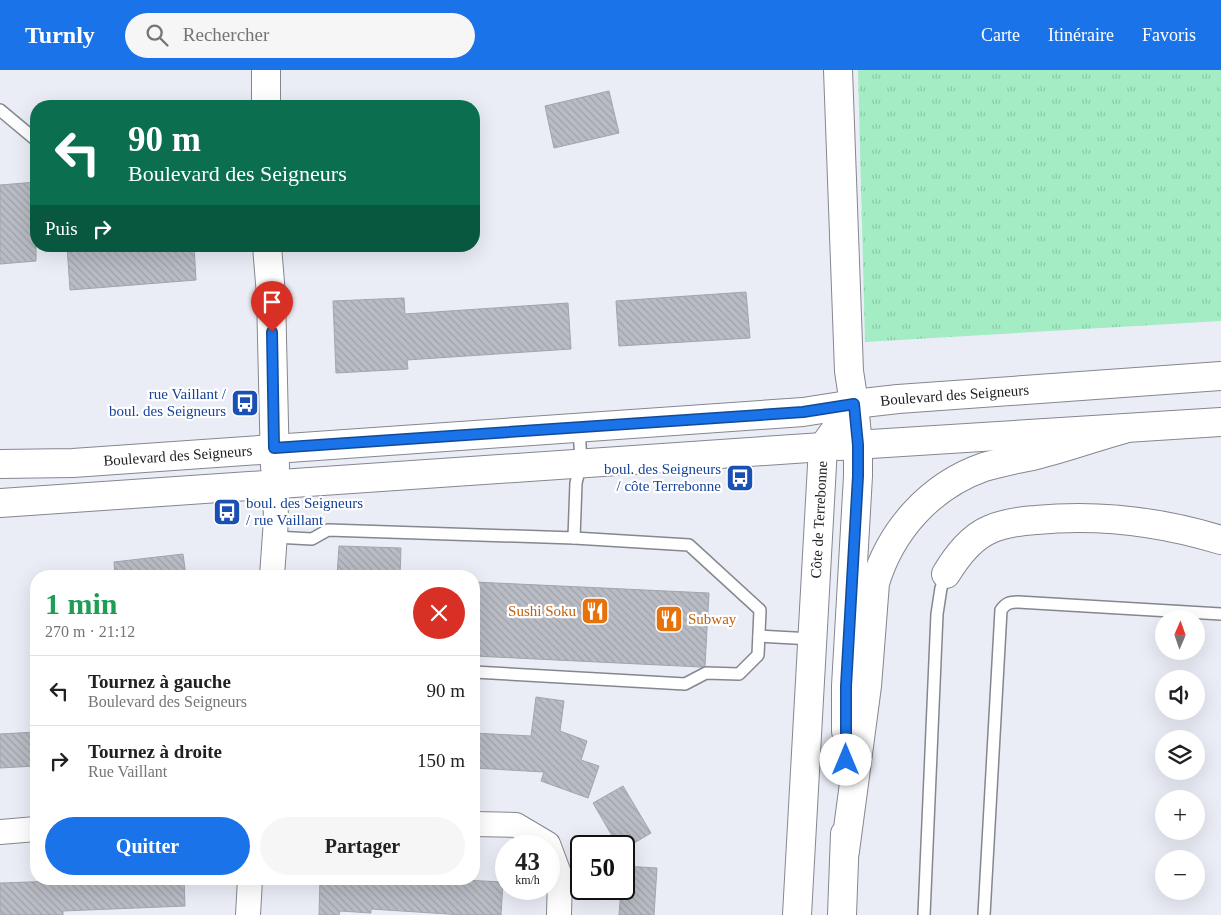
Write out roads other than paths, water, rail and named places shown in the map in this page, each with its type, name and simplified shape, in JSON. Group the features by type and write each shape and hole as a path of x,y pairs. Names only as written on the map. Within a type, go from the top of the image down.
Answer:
{"main road":[{"path":"266,70 266,100"},
{"path":"838,70 850,371 858,445 846,686 845,852 842,915"},
{"path":"267,252 271,295 275,484"},
{"name":"Boulevard des Seigneurs","path":"0,464 73,463 803,412 892,399 1221,376"},
{"name":"Côte de Terrebonne","path":"797,915 823,447 854,404"},
{"path":"0,503 1221,422"},
{"path":"845,852 867,686 875,583 880,567 893,540 910,517 924,503 938,491 969,474 998,463 1036,455 1124,429"},
{"path":"73,463 75,498"},
{"path":"946,574 964,549 978,536 992,528 1016,522 1079,518 1112,520 1178,529 1221,540"}],"street":[{"path":"272,570 275,537 275,484"},
{"path":"480,824 516,825 548,844 560,876 559,915"},
{"path":"0,832 30,830"},
{"path":"248,915 250,885"}],"lane":[{"path":"0,110 30,135"},
{"path":"574,538 576,483 581,464 579,427"},
{"path":"275,537 312,539 328,530 574,538 689,545 760,610 758,655 739,674 706,673 685,684 480,672"},
{"path":"924,915 937,614 941,588 946,574"},
{"path":"984,915 1001,610 1011,602 1018,602 1221,614"},
{"path":"759,636 812,639"}],"place":[{"name":"rue Vaillant / boul. des Seigneurs","path":"245,403"},
{"name":"boul. des Seigneurs / côte Terrebonne","path":"740,478"},
{"name":"boul. des Seigneurs / rue Vaillant","path":"227,512"},
{"name":"Sushi Soku","path":"595,611"},
{"name":"Subway","path":"669,619"}]}
